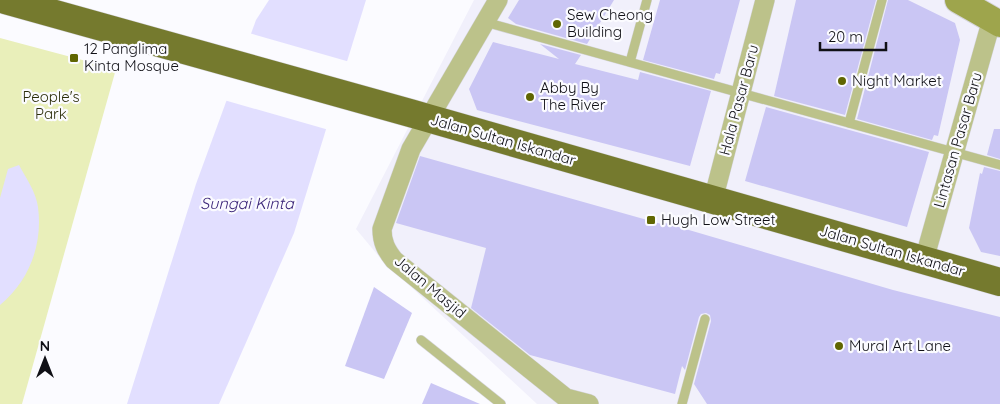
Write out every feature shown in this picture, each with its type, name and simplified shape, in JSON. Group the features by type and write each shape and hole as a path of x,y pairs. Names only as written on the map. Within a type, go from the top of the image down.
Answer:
{"highway":[{"name":"Jalan Sultan Iskandar","path":"5,0 1000,282"}],"street":[{"name":"Jalan Masjid","path":"498,0 485,22 419,116 411,149 382,230 382,238 386,249 394,260 563,401 589,404"},
{"name":"Hala Pasar Baru","path":"713,200 765,0"},
{"path":"958,0 996,21"},
{"name":"Lintasan Pasar Baru","path":"924,260 954,152 996,21"}],"lane":[{"path":"630,62 647,0"},
{"path":"849,123 882,0"},
{"path":"485,22 1000,165"},
{"path":"682,404 705,319"},
{"path":"421,340 501,404"}],"shaded area":[{"path":"474,0 1000,0 1000,404 537,404 381,259 356,229"}],"green space":[{"name":"People's Park","path":"0,38 116,69 22,404 0,404"}],"water":[{"name":"Sungai Kinta","path":"269,0 366,0 294,233 219,404 127,404 196,184 256,20"},
{"path":"19,165 37,201 38,235 32,261 26,273 19,285 0,305 0,198 8,169"}],"pier":[{"path":"249,33 350,62 329,130 224,100"}],"building":[{"name":"Sew Cheong Building","path":"519,0 614,0 587,44 516,24 508,18"},
{"path":"660,0 740,0 720,74 716,73 714,79 643,60"},
{"path":"796,0 876,0 845,115 774,96"},
{"path":"888,0 908,0 955,23 960,40 938,136 934,135 932,140 857,119"},
{"path":"493,42 559,59 540,44 581,55 575,64 638,80 640,72 711,91 690,166 477,110 469,89"},
{"path":"766,107 929,152 907,227 745,181"},
{"path":"994,129 1000,129 1000,159 987,155"},
{"path":"420,156 665,225 665,223 893,290 1000,317 1000,404 707,404 694,384 711,321 710,315 706,313 701,314 699,317 685,370 682,366 675,394 530,355 471,308 486,248 396,223"},
{"path":"984,167 1000,171 1000,256 981,252 969,228 980,173 982,174"},
{"path":"374,287 412,313 384,379 345,366"},
{"path":"431,383 480,404 422,404"}],"place":[{"name":"Sew Cheong Building","path":"557,24"},
{"name":"12 Panglima Kinta Mosque","path":"74,58"},
{"name":"Night Market","path":"842,81"},
{"name":"Abby By The River","path":"530,97"},
{"name":"Hugh Low Street","path":"651,220"},
{"name":"Mural Art Lane","path":"839,346"}]}
